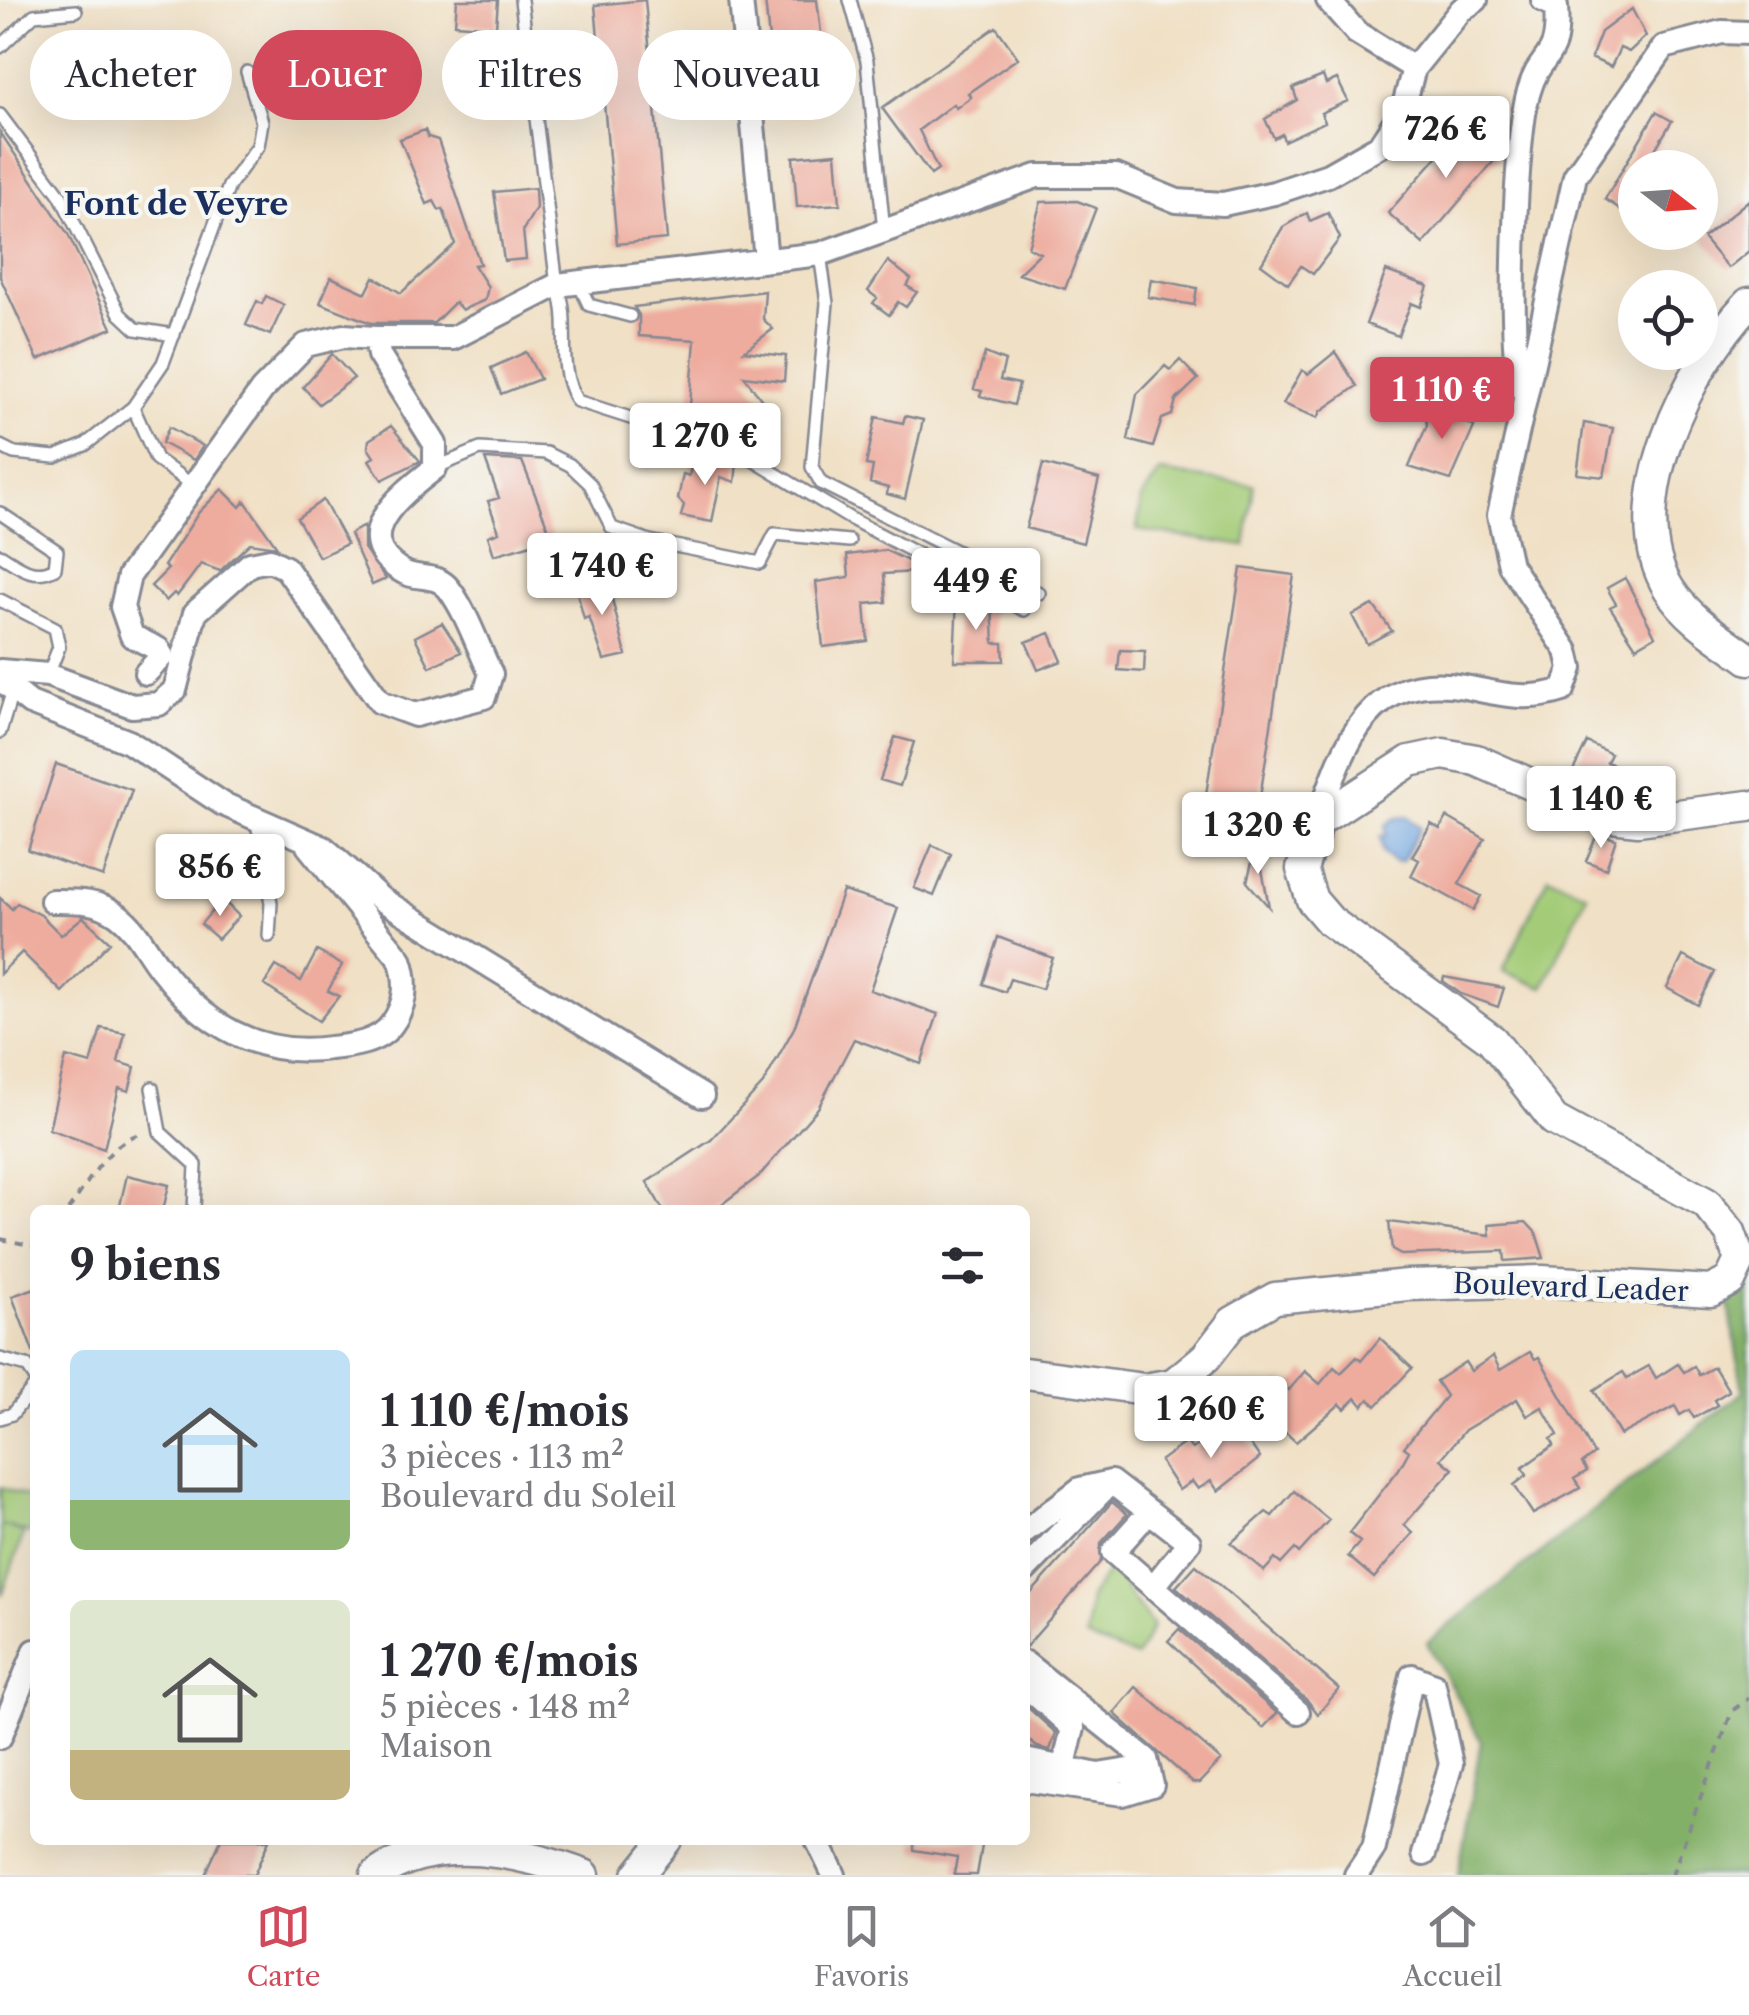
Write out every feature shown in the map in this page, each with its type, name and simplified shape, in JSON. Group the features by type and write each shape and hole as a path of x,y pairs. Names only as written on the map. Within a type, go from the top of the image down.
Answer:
{"street":[{"path":"741,0 766,260"},
{"path":"1328,0 1358,33 1414,68"},
{"path":"146,673 162,656 158,649 132,636 122,608 128,576 262,390 306,345 344,336 453,338 568,283 820,254 1037,176 1116,176 1177,201 1223,204 1274,194 1328,175 1379,146 1403,109 1414,68 1461,10 1476,0"},
{"path":"1524,396 1516,376 1513,312 1523,135 1529,89 1558,42 1556,7 1542,0"},
{"path":"1318,820 1347,739 1366,714 1404,691 1452,685 1523,698 1563,690 1571,668 1567,651 1510,565 1498,514 1575,176 1664,47 1722,32 1749,33"},
{"path":"1749,302 1690,380 1658,469 1651,534 1667,586 1694,618 1749,660"},
{"path":"0,670 48,675 132,706 158,704 174,690 195,613 250,564 270,560 286,568 380,702 415,715 484,698 490,674 449,589 436,578 402,572 384,554 379,530 387,505 434,468 435,444 380,355 376,338"},
{"path":"6,686 129,742 195,788 324,848 381,899 702,1096"},
{"path":"1318,820 1410,761 1442,754 1476,760 1603,816 1638,820 1749,806"},
{"name":"Boulevard Leader","path":"1030,1373 1144,1389 1173,1384 1206,1357 1233,1322 1276,1298 1408,1285 1542,1280 1711,1291 1730,1281 1740,1260 1730,1232 1706,1203 1554,1120 1492,1040 1330,921 1312,900 1302,870 1318,820"},
{"path":"52,901 92,901 118,915 138,934 203,1017 245,1038 285,1050 366,1043 390,1027 403,1001 407,980 400,959 332,881 300,835"},
{"path":"1111,1482 1189,1542 1154,1586"},
{"path":"1030,1528 1080,1489 1111,1482"},
{"path":"1030,1565 1111,1482"},
{"path":"1149,1512 1113,1552 1298,1712"},
{"path":"0,1737 30,1663"},
{"path":"1030,1667 1146,1759 1150,1776"},
{"path":"1356,1875 1374,1848 1412,1676 1434,1685 1451,1764 1424,1854"},
{"path":"1030,1690 1072,1728 1063,1769"},
{"path":"1030,1770 1150,1776"},
{"path":"1030,1771 1123,1794 1150,1776"},
{"path":"376,1875 452,1845 530,1855 584,1875"},
{"path":"638,1875 662,1845"},
{"path":"820,1845 834,1875"}],"lane":[{"path":"521,0 568,283 564,302 565,382 577,401 743,454 849,518 1024,610"},
{"path":"850,0 866,60 884,231"},
{"path":"0,46 34,15 76,12"},
{"path":"0,446 14,453 55,458 85,445 132,407 163,363 229,186 258,146 262,122 247,72"},
{"path":"0,115 60,194 120,314 136,328 174,335"},
{"path":"820,254 828,303 812,467 821,483 1039,593"},
{"path":"568,283 588,304 630,316"},
{"path":"132,407 156,460 192,485"},
{"path":"434,468 480,449 546,452 570,465 590,484 612,528 650,542 760,563 775,534 849,540"},
{"path":"0,513 57,551 55,568 44,574 30,573 0,555"},
{"path":"0,600 54,628 59,647 48,675"},
{"path":"0,732 6,686"},
{"path":"256,817 270,902 269,936"},
{"path":"152,1088 160,1132 196,1165 194,1205"},
{"path":"0,1359 27,1366 30,1370"},
{"path":"0,1418 12,1414 30,1392"}],"path":[{"path":"72,1205 130,1135 160,1132"},
{"path":"0,1239 30,1245"},
{"path":"1672,1875 1732,1711 1749,1698"}],"green space":[{"path":"1160,472 1254,485 1245,546 1137,530 1141,499"},
{"path":"1548,876 1587,894 1543,988 1503,971"},
{"path":"1749,1282 1749,1875 1458,1875 1481,1741 1427,1643 1743,1392 1728,1299"},
{"path":"0,1487 30,1498 30,1533 3,1525 24,1533 2,1595"},
{"path":"1112,1567 1130,1583 1125,1589 1153,1626 1136,1657 1086,1638 1090,1596"}],"water":[{"path":"1408,817 1420,828 1401,862 1394,862 1383,852 1380,836 1386,836 1386,825 1396,818"}],"building":[{"path":"457,0 498,0 496,27 455,24"},
{"path":"645,0 648,30 638,30 638,120 656,120 667,239 617,244 606,120 618,120 618,30 597,30 595,5"},
{"path":"765,0 817,0 821,30 768,30"},
{"path":"1632,9 1646,36 1629,52 1620,48 1611,67 1591,58 1601,32"},
{"path":"996,27 1018,58 968,93 971,97 956,108 953,104 919,130 938,170 931,175 882,108"},
{"path":"1323,76 1326,84 1337,79 1348,101 1321,113 1325,122 1284,141 1282,134 1274,138 1265,119 1297,100 1293,88"},
{"path":"1656,112 1672,121 1655,150 1634,150"},
{"path":"1470,119 1504,149 1423,244 1388,213"},
{"path":"425,130 428,137 438,140 480,264 474,265 488,287 485,300 462,310 455,302 434,323 371,323 320,303 331,277 366,293 374,277 401,293 455,244 443,209 439,210 434,201 427,204 400,139"},
{"path":"0,132 68,234 112,328 38,360 0,277"},
{"path":"836,153 840,204 797,207 793,157"},
{"path":"1618,177 1618,208 1605,199"},
{"path":"535,188 536,208 523,230 526,259 504,261 494,192"},
{"path":"1749,200 1749,251 1728,268 1713,250 1718,250 1718,226"},
{"path":"1077,201 1096,208 1065,289 1018,274 1040,253 1028,247 1041,202"},
{"path":"1307,213 1310,221 1328,213 1340,238 1313,274 1301,266 1288,284 1261,264 1283,227"},
{"path":"888,261 911,279 907,286 917,292 906,307 898,302 889,315 873,303 877,298 868,291"},
{"path":"1386,271 1428,286 1421,307 1411,303 1398,336 1366,324"},
{"path":"1151,279 1197,288 1194,305 1148,297"},
{"path":"765,291 763,319 773,329 744,351 786,356 784,381 744,376 764,403 754,412 752,434 740,443 720,437 722,428 689,418 695,340 639,336 639,315 634,307"},
{"path":"266,296 284,305 270,335 246,325 257,301 262,304"},
{"path":"526,352 540,379 501,394 491,368"},
{"path":"1335,352 1357,386 1321,411 1318,418 1283,404 1302,370 1308,374"},
{"path":"985,353 1005,361 1000,380 1019,384 1014,405 980,396 982,391 974,389"},
{"path":"332,354 354,378 319,404 303,387"},
{"path":"1180,360 1198,379 1176,400 1172,415 1162,419 1153,447 1128,440 1137,394 1165,366 1170,370"},
{"path":"1443,405 1443,409 1456,407 1458,417 1474,427 1451,480 1409,467 1427,425 1424,408"},
{"path":"905,416 923,420 905,499 870,483 873,466 866,465 876,417 903,423"},
{"path":"1584,423 1613,428 1604,477 1577,474"},
{"path":"391,426 420,461 382,480 369,460 374,457 368,448 369,440"},
{"path":"169,427 203,446 194,460 162,443"},
{"path":"717,456 737,462 735,482 721,477 712,522 681,516 684,505 678,499 683,474 689,476 692,464 714,468"},
{"path":"485,459 522,461 552,538 494,555 488,536 499,532 488,501 499,498"},
{"path":"1043,464 1099,479 1083,543 1026,528"},
{"path":"222,489 240,507 245,501 277,547 250,543 220,571 201,564 177,596 174,593 166,601 151,586 168,569 164,566 199,512"},
{"path":"323,500 347,544 319,557 297,518"},
{"path":"364,526 364,548 386,579 372,585 350,534"},
{"path":"885,550 929,571 884,574 886,602 865,604 868,641 823,647 816,582 849,577 847,555"},
{"path":"1241,568 1294,575 1257,817 1235,814 1237,805 1205,801"},
{"path":"1625,578 1655,636 1636,647 1610,607 1616,604 1607,588"},
{"path":"607,579 626,655 604,660 589,617 584,619 576,588"},
{"path":"977,597 978,603 992,604 994,643 1003,643 1004,661 954,661 957,598"},
{"path":"1373,605 1392,631 1367,644 1352,615"},
{"path":"442,623 461,652 430,667 415,637"},
{"path":"1050,633 1062,661 1038,670 1026,642"},
{"path":"1120,650 1145,651 1144,672 1118,670"},
{"path":"895,737 914,742 900,786 880,780"},
{"path":"1587,742 1611,754 1607,762 1622,769 1615,786 1606,781 1604,786 1573,771"},
{"path":"56,764 132,790 103,877 28,850"},
{"path":"1447,817 1485,839 1459,884 1481,896 1473,910 1411,876 1419,860 1412,856 1431,824 1440,829"},
{"path":"1597,834 1616,839 1606,869 1586,861"},
{"path":"1257,842 1269,907 1247,882"},
{"path":"932,845 951,854 934,896 914,888"},
{"path":"843,891 898,908 870,990 938,1014 921,1064 854,1039 818,1108 759,1176 721,1205 660,1205 647,1182 711,1140 763,1084 794,1028"},
{"path":"0,898 12,909 17,903 41,915 61,935 83,917 110,942 62,992 22,952 0,974"},
{"path":"222,899 239,916 218,939 201,924"},
{"path":"998,937 1053,958 1042,989 1010,979 1005,992 983,984"},
{"path":"317,951 342,965 328,991 339,996 319,1021 264,985 276,966 301,981"},
{"path":"1683,956 1715,972 1698,1005 1667,988"},
{"path":"1444,977 1504,988 1498,1007 1461,994 1443,981"},
{"path":"101,1028 125,1033 118,1062 135,1067 129,1091 119,1088 104,1149 49,1129 66,1057 91,1064"},
{"path":"127,1175 169,1185 164,1205 120,1205"},
{"path":"1389,1222 1490,1235 1489,1225 1526,1222 1536,1233 1544,1258 1505,1261 1504,1251 1401,1255 1392,1250"},
{"path":"30,1290 30,1344 12,1296"},
{"path":"1380,1338 1412,1368 1376,1406 1369,1399 1363,1406 1356,1398 1345,1409 1340,1404 1296,1442 1259,1408 1281,1383 1289,1390 1305,1371 1320,1384 1334,1367 1341,1373 1357,1357 1361,1361"},
{"path":"1530,1352 1535,1359 1539,1357 1594,1454 1582,1463 1587,1471 1574,1479 1580,1488 1533,1514 1514,1485 1527,1475 1522,1468 1554,1445 1551,1439 1558,1435 1542,1407 1527,1416 1517,1399 1465,1430 1441,1459 1453,1469 1404,1525 1413,1533 1374,1578 1348,1556 1360,1542 1349,1533 1399,1469 1409,1451 1404,1447 1446,1396 1436,1381 1465,1362 1471,1371 1493,1356 1500,1370"},
{"path":"1678,1364 1684,1372 1694,1366 1699,1375 1714,1367 1729,1391 1714,1400 1717,1405 1694,1418 1689,1410 1680,1415 1675,1406 1620,1435 1594,1390 1623,1372 1627,1378 1649,1366 1656,1378"},
{"path":"1222,1429 1229,1440 1242,1432 1260,1458 1218,1491 1211,1481 1198,1489 1192,1481 1179,1490 1160,1461 1186,1442 1192,1449"},
{"path":"1294,1491 1329,1520 1299,1553 1295,1549 1281,1564 1275,1559 1264,1571 1231,1543 1266,1512 1272,1516"},
{"path":"1112,1502 1127,1514 1101,1543 1101,1561 1030,1642 1030,1594"},
{"path":"1196,1565 1339,1689 1318,1714 1308,1701 1176,1587"},
{"path":"1179,1629 1277,1713 1263,1728 1168,1641"},
{"path":"1136,1687 1221,1760 1199,1783 1193,1783 1114,1713"},
{"path":"1030,1710 1056,1733 1050,1750 1030,1741"},
{"path":"219,1845 267,1845 254,1875 205,1875"},
{"path":"914,1845 982,1845 977,1875 954,1875 957,1857 914,1850"}],"district":[{"name":"Font de Veyre","path":"176,204"}]}
